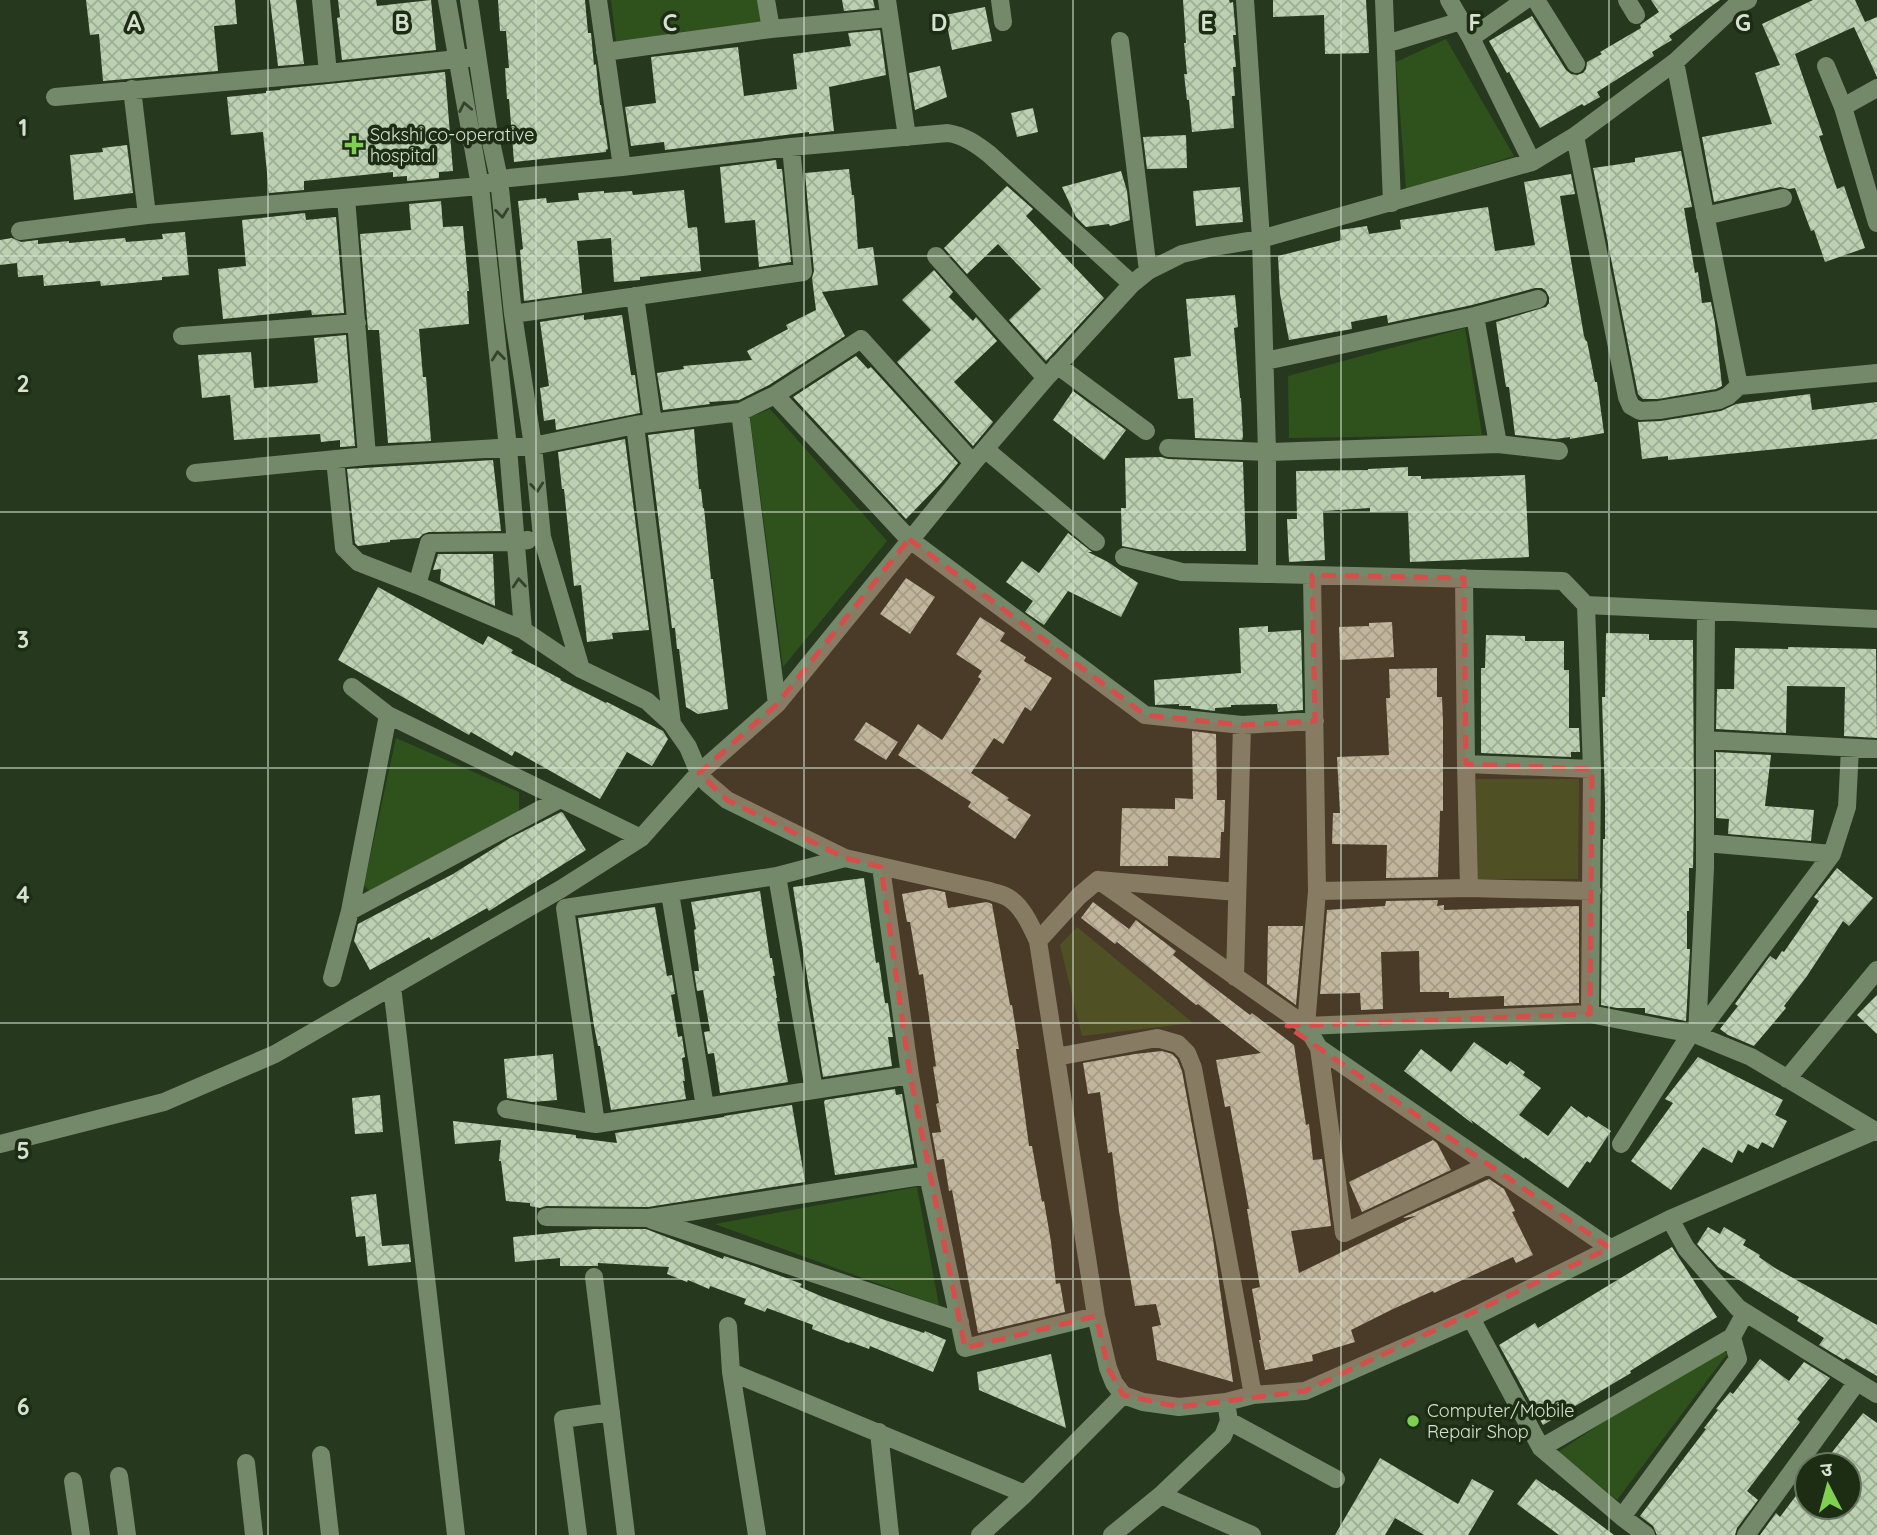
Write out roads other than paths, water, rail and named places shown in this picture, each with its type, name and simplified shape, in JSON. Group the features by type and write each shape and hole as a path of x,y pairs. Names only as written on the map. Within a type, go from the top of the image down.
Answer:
{"street":[{"path":"321,0 328,73"},
{"path":"447,0 480,186 508,448 523,629"},
{"path":"469,0 488,128 499,178 513,314 533,446 542,537 581,670"},
{"path":"598,0 622,167"},
{"path":"766,0 771,29"},
{"path":"887,0 907,137"},
{"path":"1000,0 1003,22"},
{"path":"1244,0 1261,239 1267,452 1267,574"},
{"path":"1384,0 1392,203"},
{"path":"1449,0 1471,38 1532,162"},
{"path":"1471,38 1525,0"},
{"path":"1536,0 1576,64"},
{"path":"0,1144 164,1102 275,1054 561,889 641,838 699,773 777,704 985,449 1132,284 1149,271 1182,254 1261,239 1532,162 1575,136 1675,62 1738,2"},
{"path":"605,52 771,29 889,19"},
{"path":"1386,44 1461,21"},
{"path":"1120,41 1149,271"},
{"path":"55,97 477,57"},
{"path":"1675,62 1739,386"},
{"path":"1826,66 1843,107 1877,223"},
{"path":"1843,107 1877,88"},
{"path":"131,89 147,215"},
{"path":"20,231 147,215 480,186 499,178 948,134 974,142 989,154 1132,284"},
{"path":"1575,136 1631,406 1640,411 1659,410 1719,400 1739,386 1877,373"},
{"path":"513,314 803,272 791,148"},
{"path":"346,198 367,456"},
{"path":"1705,216 1783,198"},
{"path":"936,256 1052,372 1146,431"},
{"path":"635,296 653,423"},
{"path":"1265,361 1475,316 1538,299"},
{"path":"1475,316 1498,444"},
{"path":"182,335 357,323"},
{"path":"195,473 367,456 533,446 635,425 740,412 775,395 862,339 973,463"},
{"path":"775,395 909,539 1145,715 1242,725 1315,722"},
{"path":"740,412 777,704"},
{"path":"635,425 671,724"},
{"path":"1168,448 1267,452 1498,444 1559,451"},
{"path":"985,449 1096,542"},
{"path":"335,459 344,548 358,562 523,629 581,670 647,701 671,724 688,747 699,773 707,783 727,800 845,858 990,891 1008,897 1018,907 1030,923 1038,941 1096,1316 1108,1368 1123,1395 1143,1402 1179,1407 1226,1402 1253,1395 1306,1391 1471,1318 1670,1219 1877,1131"},
{"path":"416,585 429,543 516,542 542,537"},
{"path":"1124,557 1182,572 1563,581 1586,605 1592,769 1590,1014"},
{"path":"1306,1026 1317,891 1312,575"},
{"path":"1464,578 1469,888"},
{"path":"1586,605 1877,619"},
{"path":"1694,1034 1705,843 1706,611"},
{"path":"352,687 388,715 641,838"},
{"path":"332,978 350,911 388,715"},
{"path":"1235,977 1242,725"},
{"path":"1705,740 1877,749"},
{"path":"1621,1144 1694,1034 1832,854 1847,807 1850,748"},
{"path":"1466,764 1592,769"},
{"path":"350,911 560,799"},
{"path":"1705,843 1832,854"},
{"path":"565,908 777,876 845,858"},
{"path":"881,867 910,1075 928,1175 965,1348 1096,1316"},
{"path":"777,876 814,1090"},
{"path":"1038,941 1079,896 1098,880 1237,892"},
{"path":"1098,880 1306,1026 1319,1048 1344,1233 1488,1165"},
{"path":"1317,891 1469,888 1592,891"},
{"path":"561,889 596,1124"},
{"path":"670,893 705,1107"},
{"path":"1787,1079 1877,970"},
{"path":"392,986 456,1535"},
{"path":"1306,1026 1590,1014 1694,1034 1751,1057 1877,1131"},
{"path":"1056,1056 1157,1038 1178,1044 1187,1053 1193,1068 1253,1395"},
{"path":"1319,1048 1610,1248"},
{"path":"506,1109 596,1124 910,1075"},
{"path":"546,1217 649,1219 928,1175"},
{"path":"649,1219 960,1322"},
{"path":"1670,1219 1686,1248 1738,1308 1877,1394"},
{"path":"594,1277 626,1535"},
{"path":"1541,1448 1732,1337 1745,1312"},
{"path":"1471,1318 1541,1448 1646,1535"},
{"path":"728,1326 731,1372 757,1535"},
{"path":"1622,1517 1738,1359 1732,1337"},
{"path":"731,1372 1025,1494"},
{"path":"1746,1535 1857,1382"},
{"path":"980,1535 1025,1494 1123,1395"},
{"path":"1112,1535 1161,1495 1223,1436 1229,1422 1226,1402"},
{"path":"578,1535 563,1419 611,1412"},
{"path":"1229,1422 1336,1479"},
{"path":"879,1432 890,1535"},
{"path":"321,1455 330,1535"},
{"path":"246,1463 254,1535"},
{"path":"119,1476 127,1535"},
{"path":"73,1481 81,1535"},
{"path":"1161,1495 1252,1535"}],"place":[{"name":"Sakshi co-operative hospital","path":"354,145"},
{"name":"Computer/Mobile Repair Shop","path":"1413,1421"}]}
